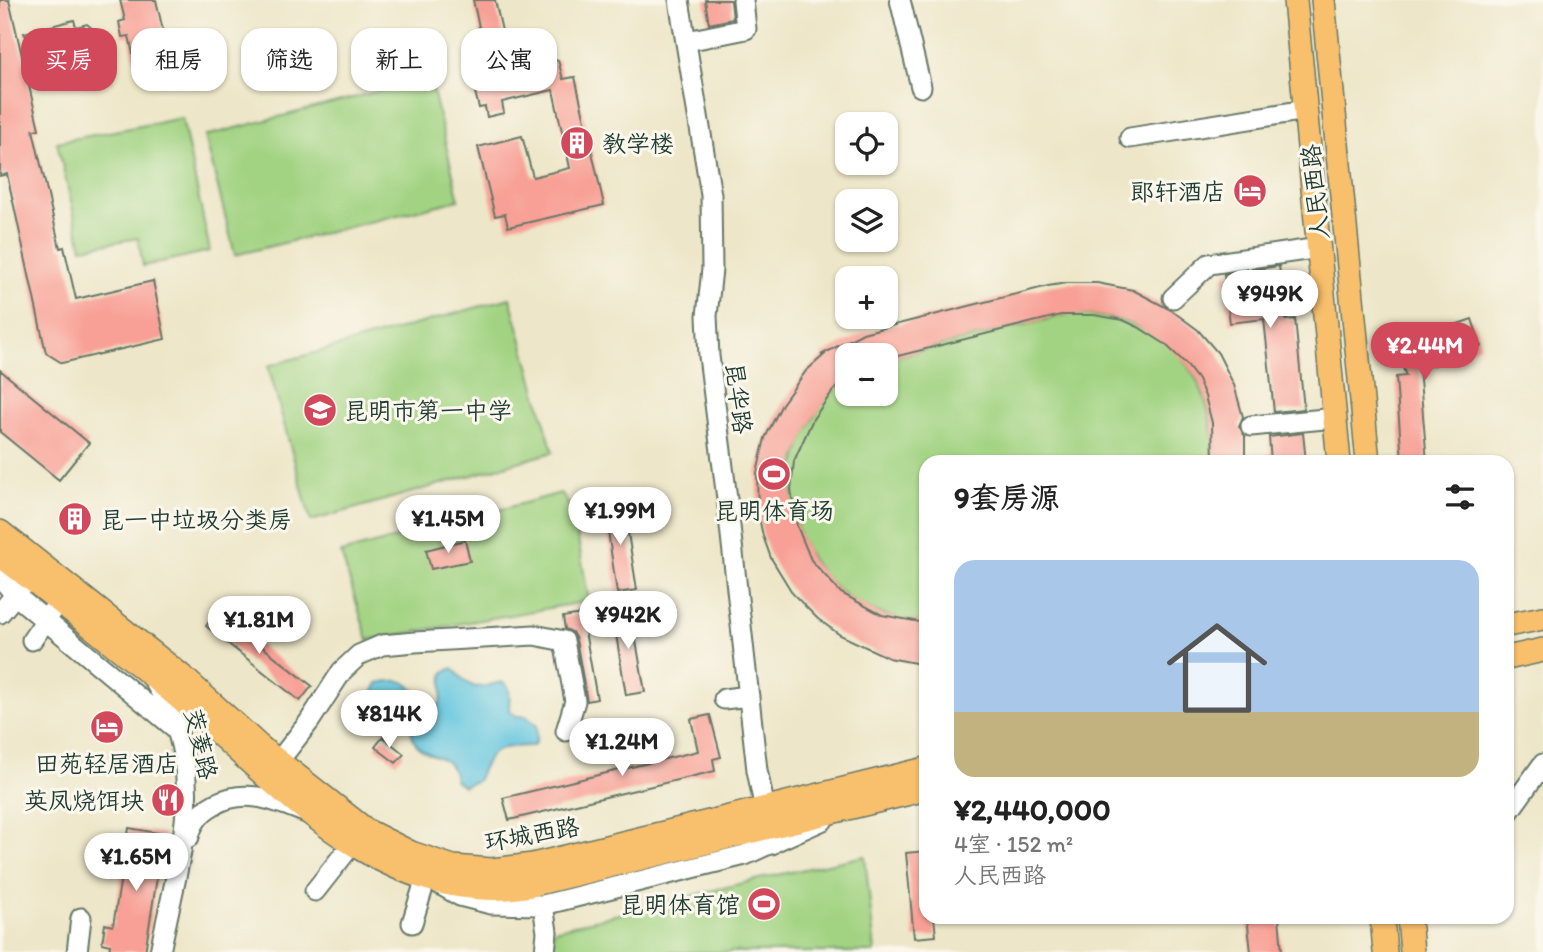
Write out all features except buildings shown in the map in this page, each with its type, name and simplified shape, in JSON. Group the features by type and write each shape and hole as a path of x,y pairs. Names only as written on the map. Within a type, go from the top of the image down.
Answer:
{"main road":[{"name":"人民西路","path":"1294,0 1338,455"},
{"name":"人民西路","path":"1323,0 1367,455"},
{"name":"环城西路","path":"6,544 22,586 52,611 172,692 232,748 352,844 383,861 430,880 479,890 526,886 919,791"},
{"name":"环城西路","path":"6,544 184,678 278,762 355,823 379,838 425,858 467,869 503,870 768,826 919,772"},
{"path":"1514,624 1543,618"},
{"path":"1514,656 1543,650"},
{"path":"1382,924 1385,952"},
{"path":"1410,924 1412,952"}],"street":[{"name":"昆华路","path":"679,0 711,195 713,236 707,316 709,356 757,770 768,826"},
{"path":"687,41 746,29 743,0"},
{"path":"900,0 921,87"},
{"path":"1130,138 1306,110"},
{"path":"1173,298 1209,264 1319,248"},
{"path":"1251,426 1335,418"},
{"path":"0,521 6,544"},
{"path":"0,576 22,586 0,613"},
{"path":"32,640 52,611 176,728"},
{"path":"278,762 309,722 342,671 359,655 382,645 534,635 564,641 575,701 566,731"},
{"name":"茭菱路","path":"150,676 168,706 176,728 186,770 188,802 160,952"},
{"path":"724,699 749,696"},
{"path":"1514,804 1543,764"},
{"name":"茭菱路","path":"167,952 190,832 196,818 215,803 239,796 261,797 316,816"},
{"path":"412,922 430,880 475,901 543,905 737,857 768,826"},
{"path":"315,891 352,844"},
{"path":"543,905 547,932 545,952"},
{"path":"78,952 81,918"}],"green space":[{"path":"380,91 433,91 459,200 235,255 205,136"},
{"path":"182,118 210,251 143,266 138,238 82,248 57,142"},
{"path":"510,298 553,452 311,521 268,366"},
{"path":"1070,314 1103,317 1132,324 1156,337 1177,354 1193,375 1205,400 1213,455 919,455 919,621 890,616 858,603 832,583 812,558 798,529 792,497 795,464 808,429 835,391 835,406 898,406 898,356"},
{"path":"561,493 573,511 589,601 368,640 341,553"},
{"name":"昆明体育馆","path":"865,856 875,952 552,952 554,930 763,878"}],"water":[{"path":"453,668 474,686 501,682 505,684 509,693 509,710 516,716 526,716 537,726 533,746 503,748 497,751 487,761 477,781 463,786 455,780 449,764 419,748 413,739 406,714 381,719 377,717 379,705 374,691 378,683 405,682 428,708 438,707 444,672"}],"place":[{"name":"教学楼","path":"577,143"},
{"name":"郎轩酒店","path":"1250,191"},
{"name":"昆明市第一中学","path":"320,410"},
{"name":"昆明体育场","path":"774,474"},
{"name":"昆一中垃圾分类房","path":"75,519"},
{"name":"田苑轻居酒店","path":"107,727"},
{"name":"英凤烧饵块","path":"168,800"},
{"name":"昆明体育馆","path":"764,904"}]}
